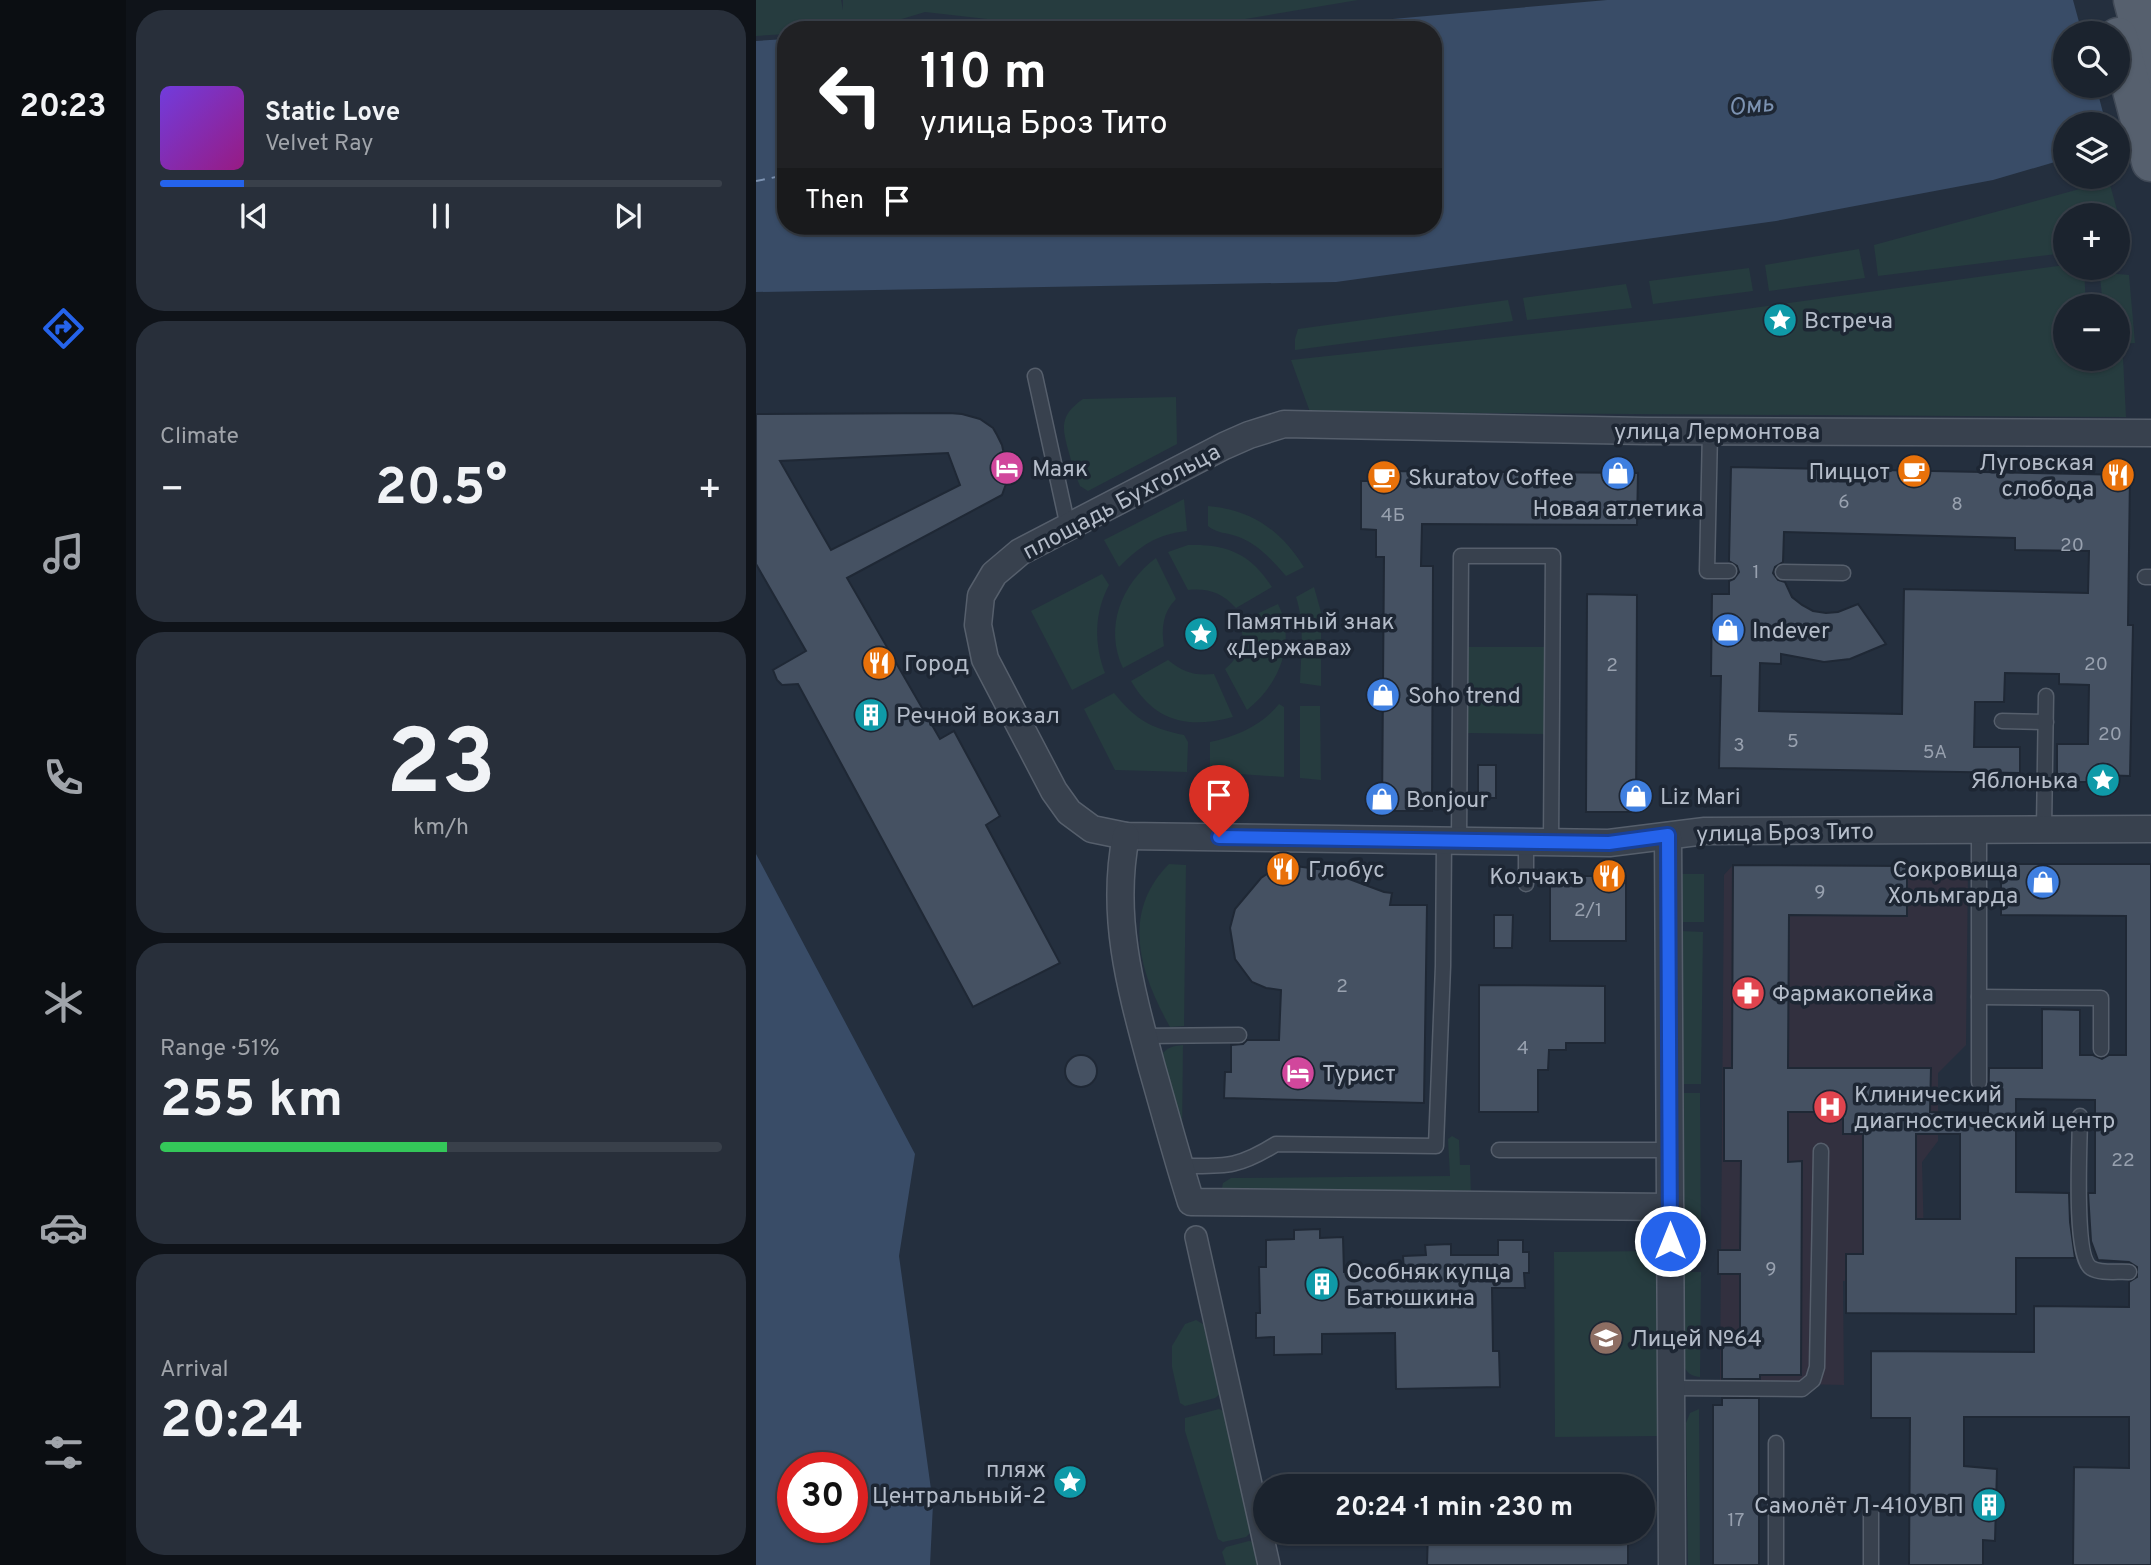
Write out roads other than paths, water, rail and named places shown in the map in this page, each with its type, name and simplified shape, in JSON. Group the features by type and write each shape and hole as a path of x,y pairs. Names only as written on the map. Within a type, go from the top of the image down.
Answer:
{"main road":[{"path":"2108,0 2113,21"},
{"path":"2133,0 2151,68"},
{"path":"2130,84 2151,162"}],"street":[{"name":"площадь Бухгольца","path":"1126,836 1092,829 1069,812 1054,791 985,659 978,625 981,596 994,574 1020,552 1224,446 1284,424"},
{"name":"улица Лермонтова","path":"1284,424 1710,431 2151,433"},
{"name":"улица Броз Тито","path":"1126,836 1609,843 1705,831 2151,829"},
{"path":"1668,835 1672,1565"},
{"path":"1126,836 1120,864 1122,943 1144,1035 1191,1202 1670,1207"},
{"path":"1196,1237 1269,1565"}],"lane":[{"path":"1035,376 1068,527"},
{"path":"1710,431 1707,571 1729,571"},
{"path":"1179,1166 1227,1167 1255,1157 1276,1144 1436,1146 1461,556 1553,556 1539,842 1526,884"},
{"path":"1783,572 1843,573"},
{"path":"2043,829 2046,696"},
{"path":"2002,721 2046,722"},
{"path":"1979,829 1979,1082"},
{"path":"1979,997 2101,998 2101,1049"},
{"path":"1144,1035 1239,1035"},
{"path":"2080,1116 2080,1234 2083,1254 2090,1267 2096,1270 2129,1272"},
{"path":"1499,1150 1670,1150"},
{"path":"1671,1388 1802,1389 1813,1380 1817,1367 1821,1151"},
{"path":"1776,1443 1776,1565"},
{"path":"1871,1511 1871,1565"}],"water":[{"name":"Омь","path":"1607,0 2151,0 2130,79 2130,21 2053,21 2053,98 2125,98 2121,112 2053,112 2053,162 1993,180 1776,221 1336,282 756,292 756,41 777,40 777,235 1442,235 1442,21 1369,21"},
{"path":"756,854 915,1154 899,1256 933,1504 930,1565 756,1565"}],"place":[{"name":"Встреча","path":"1780,320"},
{"name":"Маяк","path":"1007,468"},
{"name":"Пиццот","path":"1914,471"},
{"name":"Новая атлетика","path":"1618,473"},
{"name":"Луговская слобода","path":"2118,475"},
{"name":"Skuratov Coffee","path":"1384,477"},
{"name":"Indever","path":"1728,630"},
{"name":"Памятный знак «Держава»","path":"1201,634"},
{"name":"Город","path":"879,663"},
{"name":"Soho trend","path":"1383,695"},
{"name":"Речной вокзал","path":"871,715"},
{"name":"Яблонька","path":"2103,780"},
{"name":"Liz Mari","path":"1636,796"},
{"name":"Bonjour","path":"1382,799"},
{"name":"Глобус","path":"1283,869"},
{"name":"Колчакъ","path":"1609,876"},
{"name":"Сокровища Хольмгарда","path":"2043,882"},
{"name":"Фармакопейка","path":"1748,993"},
{"name":"Турист","path":"1298,1073"},
{"name":"Клинический диагностический центр","path":"1830,1107"},
{"name":"Особняк купца Батюшкина","path":"1322,1284"},
{"name":"Лицей №64","path":"1606,1338"},
{"name":"пляж Центральный-2","path":"1070,1482"},
{"name":"Самолёт Л-410УВП","path":"1989,1505"}]}
